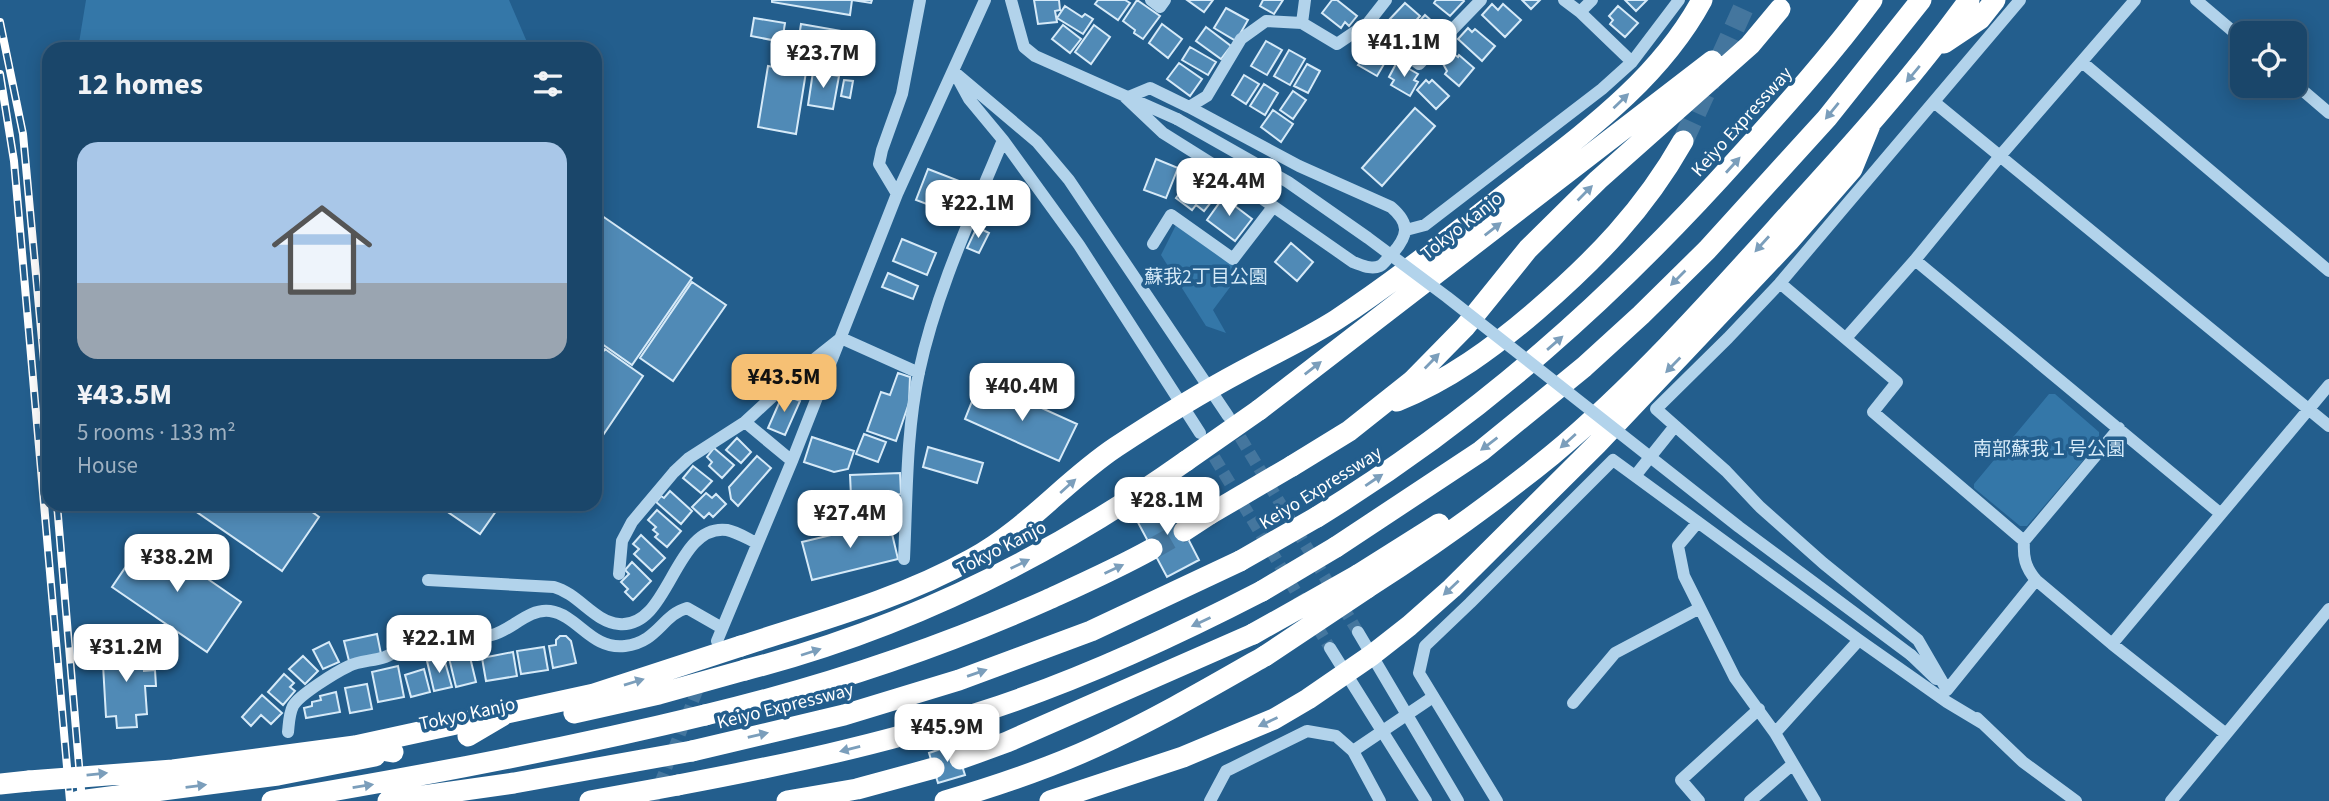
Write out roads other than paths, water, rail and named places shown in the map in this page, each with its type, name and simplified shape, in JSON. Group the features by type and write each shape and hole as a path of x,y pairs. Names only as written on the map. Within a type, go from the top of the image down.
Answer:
{"highway":[{"path":"0,784 108,773 173,770 355,746 506,714 594,694 928,581 971,560 1023,526 1115,448 1211,388 1334,321 1407,270 1600,121 1667,53 1702,0"},
{"name":"Keiyo Expressway","path":"388,801 514,783 692,751 844,715 970,676 1091,631 1240,561 1317,517 1408,458 1506,384 1623,280 1684,219 1842,40 1872,0"},
{"path":"590,801 766,768 854,748 977,714 1102,666 1203,622 1262,592 1336,547 1481,451 1575,375 1707,250 1827,118 1921,0"},
{"path":"945,801 1045,767 1094,747 1198,695 1265,656 1475,500 1506,490 1551,455 1607,406 1718,293 1870,125 1933,50 1969,0"},
{"path":"1933,50 1980,19 1995,0"},
{"path":"1184,531 1324,447 1382,407 1412,381 1465,327 1528,249 1608,171 1750,45 1785,5"},
{"name":"Tokyo Kanjo","path":"79,801 278,775 647,696 789,659 876,629 976,586 1041,554 1094,523 1259,410 1785,5"},
{"path":"1050,801 1183,757 1261,725 1308,699 1372,655 1462,579 1709,328 1852,169 1870,125"},
{"path":"1382,407 1427,389 1501,341 1577,275 1640,207 1665,173 1683,141"},
{"path":"272,801 544,753 818,685 1004,618 1121,566 1152,549"},
{"path":"960,759 1253,634 1363,582"},
{"path":"468,736 506,714"},
{"path":"355,746 393,752"},
{"path":"787,801 857,789 934,768"}],"street":[{"path":"897,194 879,164 902,94 919,0"},
{"path":"717,641 792,461 897,194 985,0"},
{"path":"1012,0 1024,47 1035,56 1177,119 1287,182 1368,238 1739,527 1911,655 2023,762 2076,801"},
{"path":"1151,0 1160,7 1165,0"},
{"path":"1302,23 1305,0"},
{"path":"1189,107 1207,96 1241,39 1266,21 1302,23 1337,44 1368,23 1386,0"},
{"path":"1368,23 1419,64 1481,0"},
{"path":"1564,0 1632,62"},
{"path":"1580,12 1592,0"},
{"path":"1406,230 1425,225 1602,89 1632,62 1679,0"},
{"path":"1947,690 1918,640 1814,555 1656,409 1780,283 2020,0"},
{"path":"1846,338 1916,260 2000,156 2135,0"},
{"path":"2196,0 2230,29"},
{"path":"2082,62 2329,271"},
{"path":"953,71 969,99 1003,140 1079,245 1200,433"},
{"path":"953,71 1037,142 1069,180 1228,416"},
{"path":"1150,88 1299,166 1391,207 1402,216 1406,230 1400,244 1381,265 1367,268 1353,262 1214,165 1163,133 1126,98 1150,88"},
{"path":"2307,94 2329,113"},
{"path":"1934,102 2329,426"},
{"path":"904,559 908,456 919,373 937,307 1003,140"},
{"path":"1153,244 1171,215 1233,259 1273,207"},
{"path":"1916,260 2221,514"},
{"path":"1780,283 1897,382 1873,412 2024,541"},
{"path":"841,338 919,373"},
{"path":"619,574 622,541 632,523 674,472 689,458 745,422 802,369 841,338"},
{"path":"2112,644 2329,385"},
{"path":"745,422 792,461"},
{"path":"1635,476 1675,426"},
{"path":"2119,428 2024,541 2023,557 2036,580 2226,734"},
{"path":"1497,801 1419,673 1425,646 1613,460 1859,640 1947,702 1982,723"},
{"path":"1698,522 1678,547 1684,576 1735,678 1775,733 1815,801"},
{"path":"428,580 554,587 572,595 600,617 620,624 629,624 639,620 659,600 682,559 704,536 729,530 758,543"},
{"path":"1947,690 2036,580"},
{"path":"288,732 289,716 294,704 309,692 350,665 385,657 417,641 467,632 491,635 527,617 549,611 566,618 605,644 621,647 635,645 650,638 676,611 687,608 722,628"},
{"path":"1573,703 1615,653 1700,608"},
{"path":"2171,801 2329,609"},
{"path":"1358,632 1458,801"},
{"path":"1775,733 1859,640"},
{"path":"1330,648 1426,801"},
{"path":"1353,751 1433,697"},
{"path":"1699,801 1681,780 1759,709"},
{"path":"1210,801 1226,771 1307,730 1336,736 1353,751 1380,801"},
{"path":"1750,801 1793,764"}],"tunnel":[{"path":"1683,141 1747,0"},
{"path":"1231,422 1358,632"},
{"path":"1205,442 1330,648"},
{"path":"1152,549 1184,531"},
{"path":"653,801 701,681"}],"railway":[{"path":"0,22 23,134 42,340"},
{"path":"0,74 14,161 42,481"},
{"path":"45,511 70,801"},
{"path":"58,511 82,801"}],"park label":[{"name":"蘇我2丁目公園","path":"1206,276"},
{"name":"南部蘇我１号公園","path":"2049,448"}]}
